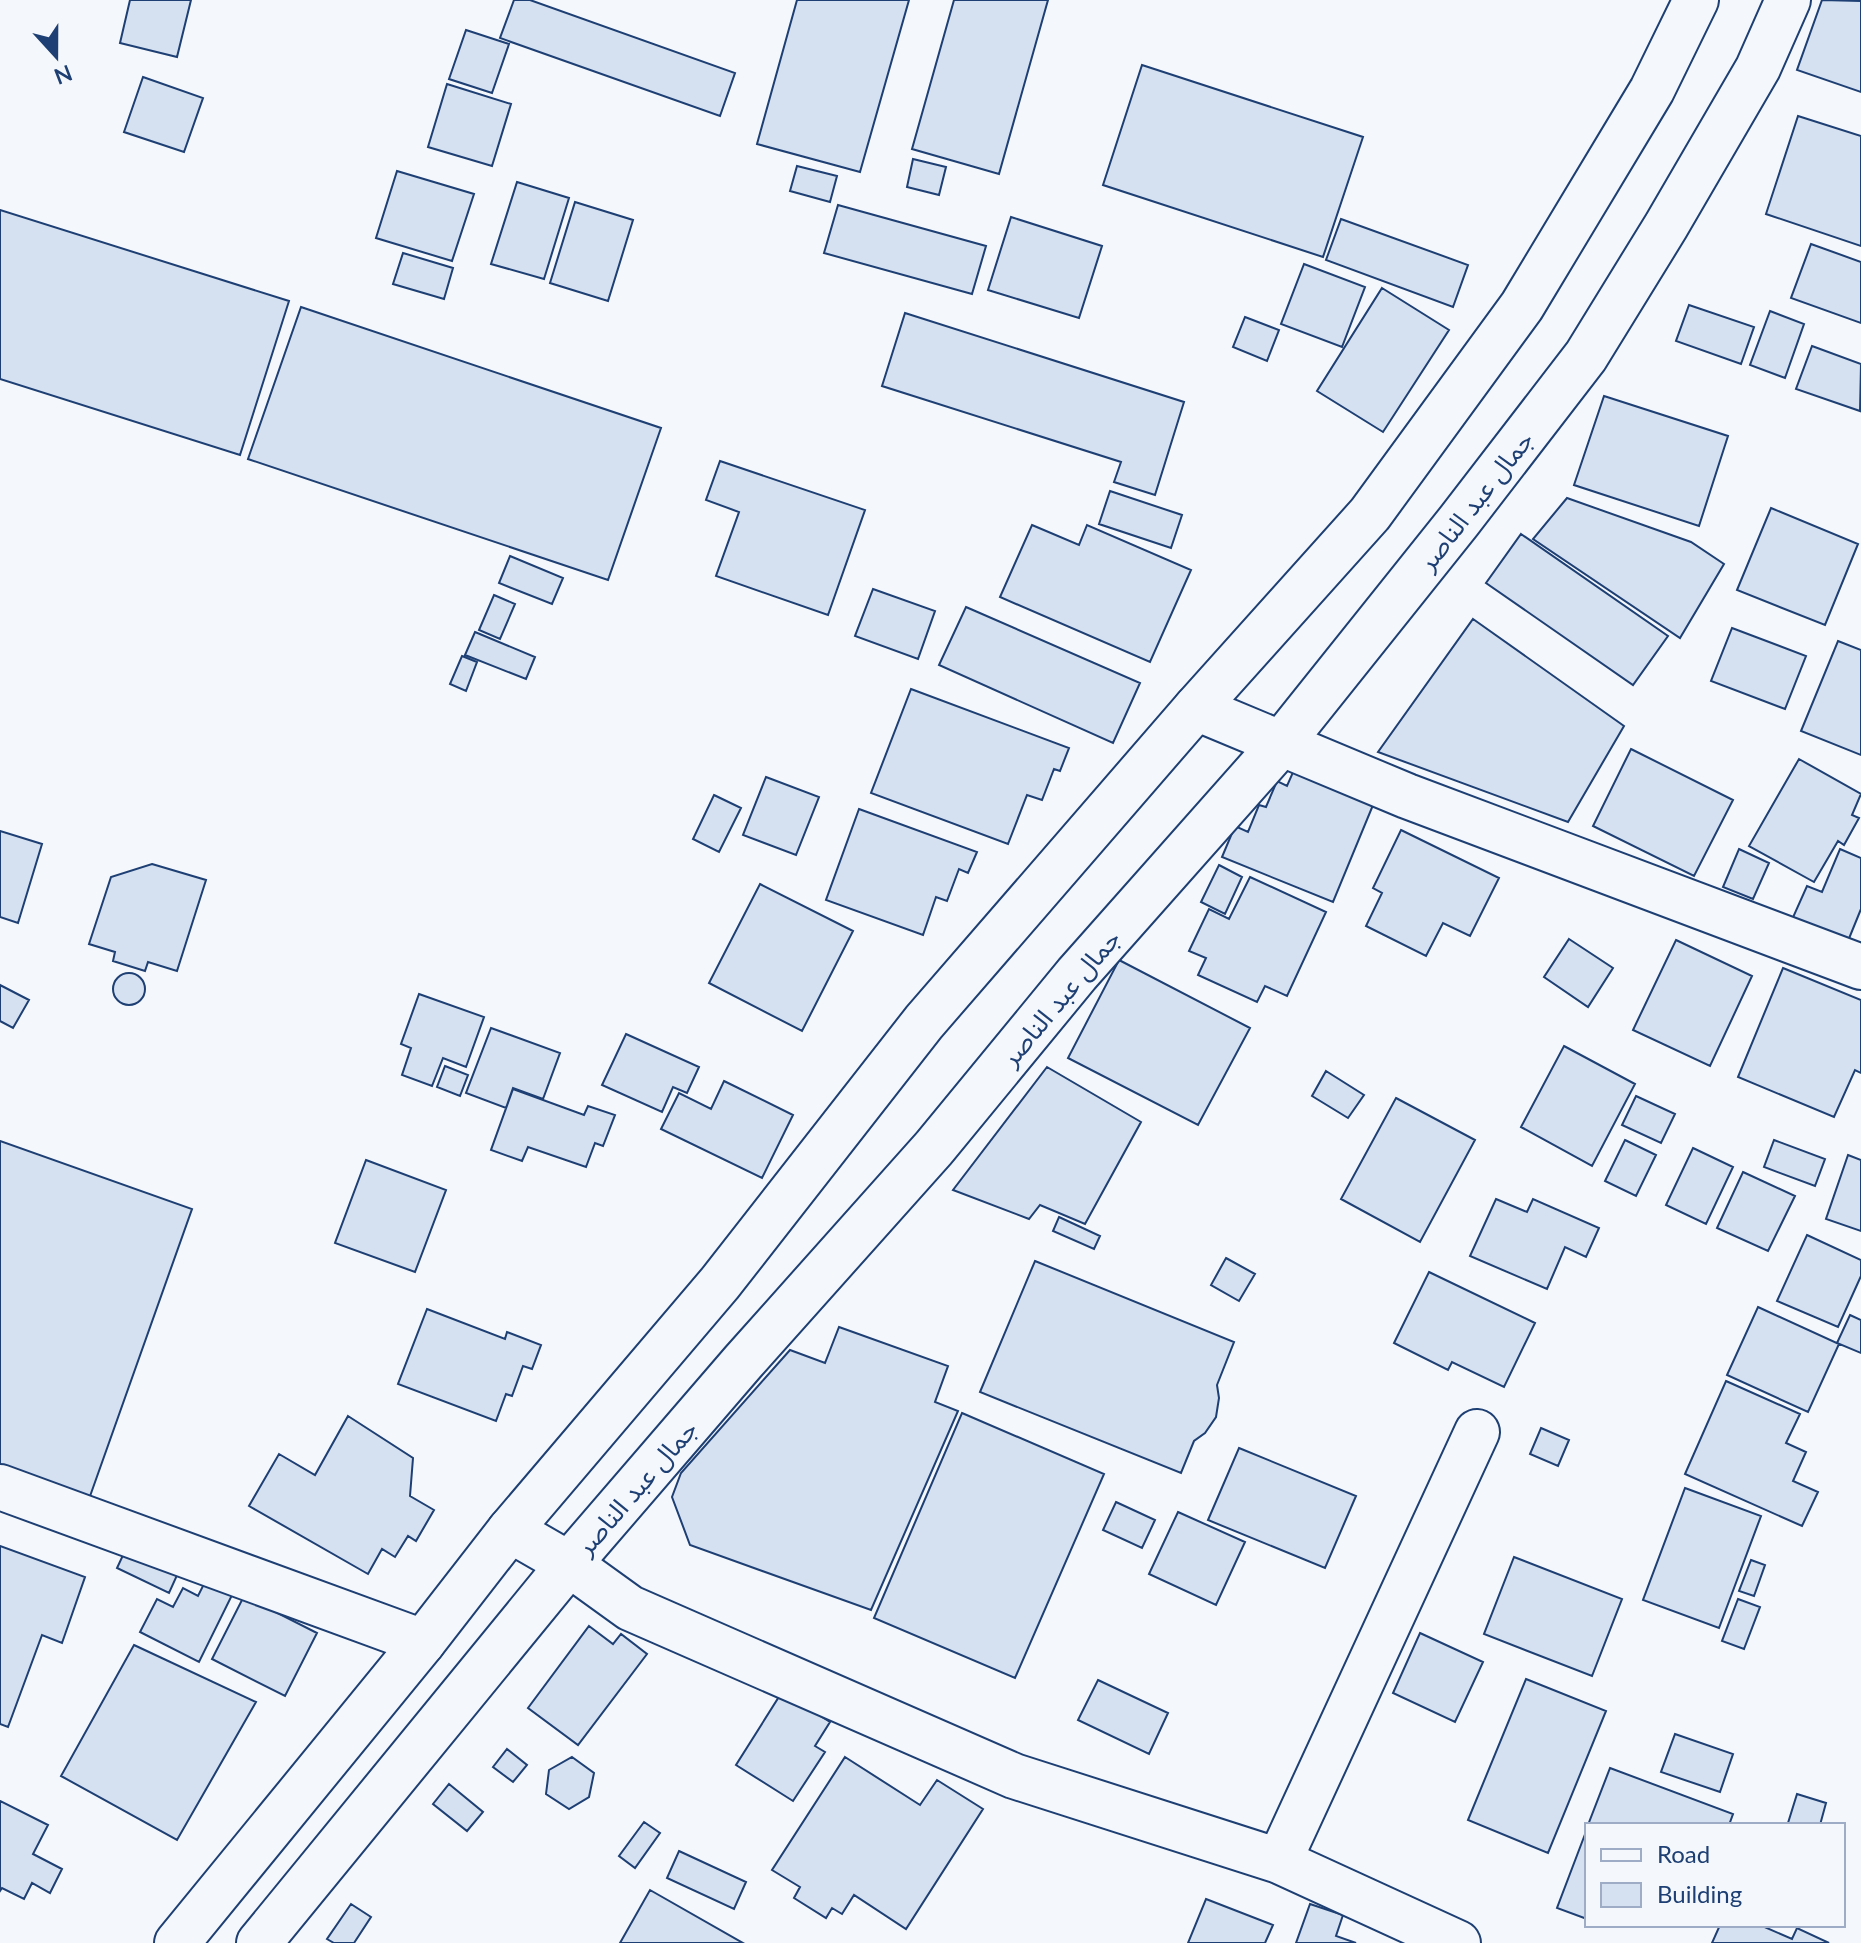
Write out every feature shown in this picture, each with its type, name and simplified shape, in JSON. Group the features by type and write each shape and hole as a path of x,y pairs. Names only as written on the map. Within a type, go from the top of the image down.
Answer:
{"main road":[{"path":"177,1943 423,1642 510,1530 720,1283 924,1022 1196,708 1370,514 1522,306 1652,90 1696,0"},
{"name":"جمال عبد الناصر","path":"259,1943 569,1564 743,1362 934,1148 1077,974 1280,745 1459,521 1586,356 1758,68 1788,0"},
{"path":"1196,708 1407,796 1861,967"},
{"path":"1279,1861 1477,1432"},
{"path":"0,1487 423,1642"},
{"path":"510,1530 569,1564 630,1608 1014,1776 1279,1861 1458,1943"}],"building":[{"path":"130,0 191,0 177,57 120,43"},
{"path":"514,0 530,0 735,73 720,116 500,38"},
{"path":"797,0 909,0 860,172 757,144"},
{"path":"954,0 1048,0 999,174 912,149"},
{"path":"1822,0 1861,1 1861,92 1797,70"},
{"path":"466,30 509,44 492,93 449,79"},
{"path":"1142,65 1363,137 1323,257 1103,185"},
{"path":"143,77 203,98 184,152 124,132"},
{"path":"447,84 511,104 492,166 428,147"},
{"path":"1798,116 1861,136 1861,246 1766,214"},
{"path":"913,159 946,167 939,195 907,187"},
{"path":"797,166 837,176 830,202 790,191"},
{"path":"397,171 474,194 452,261 376,238"},
{"path":"517,182 569,198 544,279 491,264"},
{"path":"575,202 633,220 608,301 550,283"},
{"path":"838,205 986,246 972,294 824,253"},
{"path":"0,210 289,301 240,455 0,379"},
{"path":"1011,217 1102,246 1079,318 988,290"},
{"path":"1341,219 1468,265 1453,307 1326,260"},
{"path":"1811,244 1861,262 1861,323 1791,298"},
{"path":"403,253 453,268 444,299 393,284"},
{"path":"1304,264 1365,287 1342,347 1281,324"},
{"path":"1382,288 1449,330 1383,432 1317,391"},
{"path":"1689,305 1754,327 1741,364 1676,341"},
{"path":"301,307 661,428 608,580 248,459"},
{"path":"1770,311 1804,324 1785,378 1750,365"},
{"path":"905,313 1184,402 1155,495 1114,482 1121,462 882,386"},
{"path":"1245,317 1279,330 1267,361 1233,347"},
{"path":"1812,346 1861,364 1860,411 1796,389"},
{"path":"1604,396 1728,436 1699,526 1574,485"},
{"path":"720,461 865,510 828,615 716,576 739,512 706,500"},
{"path":"1110,491 1182,515 1171,548 1099,524"},
{"path":"1567,498 1691,542 1724,564 1680,638 1533,539"},
{"path":"1771,508 1858,544 1825,625 1737,590"},
{"path":"1032,525 1079,545 1087,525 1191,570 1150,662 1000,597"},
{"path":"1521,534 1668,636 1633,685 1486,583"},
{"path":"510,556 563,578 552,604 499,583"},
{"path":"873,589 935,611 918,659 855,636"},
{"path":"494,595 515,604 500,639 479,630"},
{"path":"966,607 1140,683 1113,743 939,665"},
{"path":"1473,619 1624,726 1568,822 1378,752"},
{"path":"1732,628 1806,656 1785,709 1711,681"},
{"path":"475,632 535,657 526,679 465,655"},
{"path":"1838,641 1861,650 1861,755 1801,731"},
{"path":"462,656 477,662 466,691 450,684"},
{"path":"911,689 1069,748 1060,771 1054,769 1042,800 1027,795 1008,844 871,793"},
{"path":"1631,749 1733,800 1694,876 1593,826"},
{"path":"1799,759 1861,794 1852,815 1859,818 1844,845 1838,841 1814,882 1749,846"},
{"path":"1298,761 1378,793 1333,902 1222,857 1235,826 1248,832 1259,805 1266,807 1277,781 1287,786"},
{"path":"766,777 819,797 796,855 743,835"},
{"path":"714,795 741,808 719,852 693,839"},
{"path":"859,809 977,852 968,873 959,869 947,901 936,897 923,935 826,900"},
{"path":"1401,830 1499,878 1470,936 1443,923 1426,956 1366,926 1382,893 1373,888"},
{"path":"0,831 42,844 18,923 0,917"},
{"path":"1739,849 1769,863 1753,899 1723,887"},
{"path":"1840,849 1861,858 1861,909 1848,941 1790,924 1807,886 1822,892"},
{"path":"152,864 206,880 177,971 148,962 145,971 113,961 115,952 89,944 111,877"},
{"path":"1219,865 1242,877 1225,914 1201,902"},
{"path":"1250,877 1326,912 1287,996 1265,986 1257,1002 1198,975 1206,958 1189,951 1209,909 1229,919"},
{"path":"760,884 853,931 802,1031 709,983"},
{"path":"1569,939 1613,968 1588,1007 1544,977"},
{"path":"1676,940 1752,976 1710,1066 1633,1030"},
{"path":"1119,960 1250,1028 1198,1125 1068,1058"},
{"path":"1783,968 1861,1000 1861,1073 1855,1070 1834,1117 1738,1077"},
{"path":"129,973 140,978 145,989 140,1000 129,1005 118,1000 113,989 118,978"},
{"path":"0,985 29,1000 13,1028 0,1021"},
{"path":"419,994 484,1017 466,1067 443,1058 432,1086 402,1075 411,1048 401,1044"},
{"path":"491,1028 560,1053 543,1099 513,1088 506,1108 466,1093"},
{"path":"626,1034 699,1067 687,1093 673,1087 662,1112 602,1085"},
{"path":"1564,1046 1635,1084 1592,1166 1521,1127"},
{"path":"445,1066 468,1075 460,1096 437,1087"},
{"path":"1047,1067 1141,1122 1085,1224 1040,1205 1029,1219 953,1190"},
{"path":"1326,1071 1364,1095 1348,1118 1312,1096"},
{"path":"724,1081 793,1115 762,1178 661,1129 679,1093 711,1109"},
{"path":"513,1089 584,1115 588,1106 615,1115 603,1146 595,1143 586,1167 528,1147 522,1161 491,1150"},
{"path":"1636,1096 1675,1114 1661,1143 1622,1125"},
{"path":"1396,1098 1475,1140 1420,1242 1341,1199"},
{"path":"1625,1140 1656,1155 1636,1196 1605,1181"},
{"path":"1774,1140 1825,1159 1815,1186 1764,1167"},
{"path":"0,1141 192,1209 89,1499 0,1467"},
{"path":"1693,1148 1733,1167 1706,1224 1666,1205"},
{"path":"1848,1155 1861,1160 1861,1231 1826,1219"},
{"path":"366,1160 446,1190 415,1272 335,1243"},
{"path":"1743,1172 1795,1196 1768,1251 1717,1228"},
{"path":"1496,1199 1527,1212 1533,1199 1599,1228 1586,1257 1565,1247 1547,1289 1470,1256"},
{"path":"1059,1217 1100,1236 1094,1249 1053,1231"},
{"path":"1807,1235 1861,1260 1861,1276 1838,1327 1777,1301"},
{"path":"1226,1258 1255,1274 1239,1301 1211,1285"},
{"path":"1035,1261 1234,1342 1217,1385 1219,1398 1216,1417 1205,1433 1194,1441 1181,1473 980,1392"},
{"path":"1429,1272 1535,1323 1504,1387 1452,1362 1448,1370 1394,1343"},
{"path":"1758,1307 1839,1344 1808,1412 1727,1375"},
{"path":"427,1309 505,1339 507,1332 541,1345 532,1369 523,1366 512,1396 506,1394 496,1421 398,1384"},
{"path":"1850,1315 1861,1320 1861,1353 1837,1343"},
{"path":"839,1327 948,1366 935,1402 958,1411 871,1610 690,1545 672,1497 681,1473 790,1350 825,1363"},
{"path":"1726,1381 1800,1414 1786,1443 1806,1452 1793,1481 1818,1492 1802,1526 1685,1474"},
{"path":"962,1413 1104,1474 1015,1678 874,1618"},
{"path":"348,1416 413,1458 410,1496 434,1510 416,1541 408,1536 395,1557 382,1549 368,1574 249,1506 279,1454 315,1475"},
{"path":"1541,1428 1569,1440 1558,1466 1530,1454"},
{"path":"1239,1448 1356,1496 1325,1568 1208,1520"},
{"path":"1685,1488 1761,1516 1719,1628 1643,1600"},
{"path":"1116,1502 1155,1520 1142,1548 1103,1530"},
{"path":"1178,1512 1245,1542 1216,1605 1149,1574"},
{"path":"131,1538 183,1562 169,1593 117,1568"},
{"path":"0,1546 85,1577 62,1643 42,1635 8,1727 0,1724"},
{"path":"1514,1557 1622,1599 1592,1676 1484,1634"},
{"path":"1751,1560 1765,1565 1754,1596 1739,1591"},
{"path":"209,1574 236,1587 199,1662 140,1632 157,1599 173,1607 183,1588 198,1596"},
{"path":"244,1596 317,1633 285,1696 212,1659"},
{"path":"1738,1599 1760,1607 1744,1649 1722,1641"},
{"path":"589,1626 613,1644 621,1634 647,1654 578,1745 528,1708"},
{"path":"1420,1633 1483,1662 1455,1722 1393,1693"},
{"path":"134,1645 256,1702 177,1840 61,1776"},
{"path":"1526,1679 1606,1711 1548,1853 1468,1820"},
{"path":"1098,1680 1168,1713 1149,1754 1078,1720"},
{"path":"782,1692 830,1722 815,1746 825,1752 793,1801 736,1765"},
{"path":"1675,1734 1733,1754 1720,1792 1661,1772"},
{"path":"507,1749 527,1765 513,1782 493,1767"},
{"path":"572,1757 594,1773 589,1797 569,1809 546,1794 549,1770"},
{"path":"845,1757 920,1805 937,1780 983,1809 906,1929 854,1895 842,1914 832,1908 826,1918 794,1898 800,1887 772,1870"},
{"path":"1610,1768 1733,1814 1730,1823 1589,1823"},
{"path":"449,1784 483,1812 467,1831 433,1804"},
{"path":"1797,1794 1826,1803 1821,1823 1788,1823"},
{"path":"0,1801 48,1825 33,1854 62,1869 50,1893 32,1883 24,1899 2,1888 0,1891"},
{"path":"644,1822 660,1833 635,1868 619,1856"},
{"path":"1585,1834 1585,1918 1557,1908"},
{"path":"679,1851 746,1882 734,1909 667,1878"},
{"path":"650,1890 743,1943 620,1943"},
{"path":"1206,1899 1273,1925 1265,1943 1188,1943"},
{"path":"351,1904 371,1917 354,1943 334,1943 327,1939"},
{"path":"1310,1904 1343,1915 1336,1936 1356,1943 1296,1943"},
{"path":"1719,1927 1765,1927 1792,1939 1797,1928 1829,1943 1712,1943"}]}
